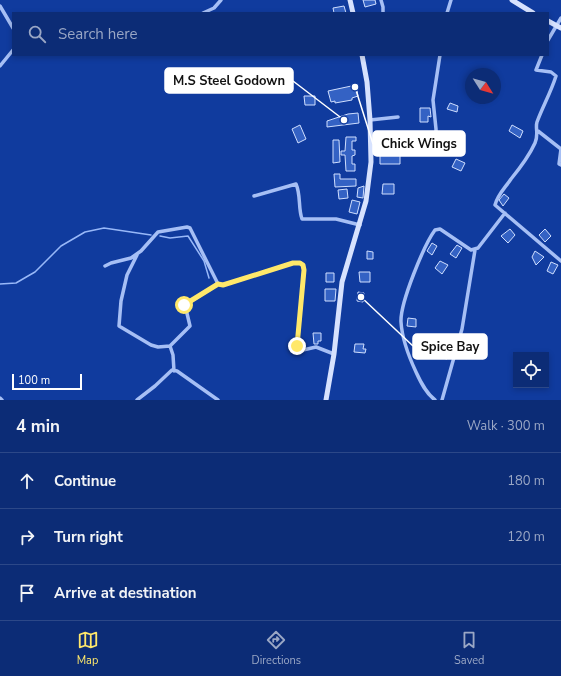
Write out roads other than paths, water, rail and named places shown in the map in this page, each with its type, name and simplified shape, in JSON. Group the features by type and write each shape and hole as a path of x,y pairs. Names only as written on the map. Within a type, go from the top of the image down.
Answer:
{"main road":[{"path":"350,0 353,12"},
{"path":"512,0 531,12"},
{"path":"549,22 559,27"},
{"path":"326,400 334,354 342,282 366,201 371,162 370,120 362,56"}],"street":[{"path":"205,12 214,8 221,0"},
{"path":"381,0 383,12"},
{"path":"447,12 451,0"},
{"path":"0,6 12,26"},
{"path":"549,39 559,27 561,18"},
{"path":"0,66 12,51"},
{"path":"436,147 433,100 440,56"},
{"path":"542,56 536,70 551,72 556,76 551,92 536,124 538,134 529,153 511,180 497,197 495,205 561,261"},
{"path":"370,120 398,117"},
{"path":"537,131 561,149 559,164 561,165"},
{"path":"254,196 296,184 302,219 336,219 360,225"},
{"path":"442,400 462,329 475,250 504,213"},
{"path":"105,266 131,258 152,241 158,232 187,227 190,228 218,284"},
{"path":"435,400 426,391 407,348 402,333 402,308 425,248 435,230 440,229 471,250 475,250"},
{"path":"137,254 127,275 121,301 120,326 151,345 158,347 170,346 190,326 184,305 218,284 223,285 293,263 300,263 303,265 304,270 297,346 303,350 316,347 334,354"},
{"path":"170,346 173,355 174,371"},
{"path":"137,400 172,370 218,400"}],"waterway":[{"path":"0,284 16,283 35,272 61,246 85,232 104,228 151,235"},
{"path":"160,236 170,238 188,236 204,261 209,278"}],"place":[{"name":"Chick Wings","path":"355,87"},
{"name":"M.S Steel Godown","path":"344,120"},
{"name":"Spice Bay","path":"361,297"}]}
